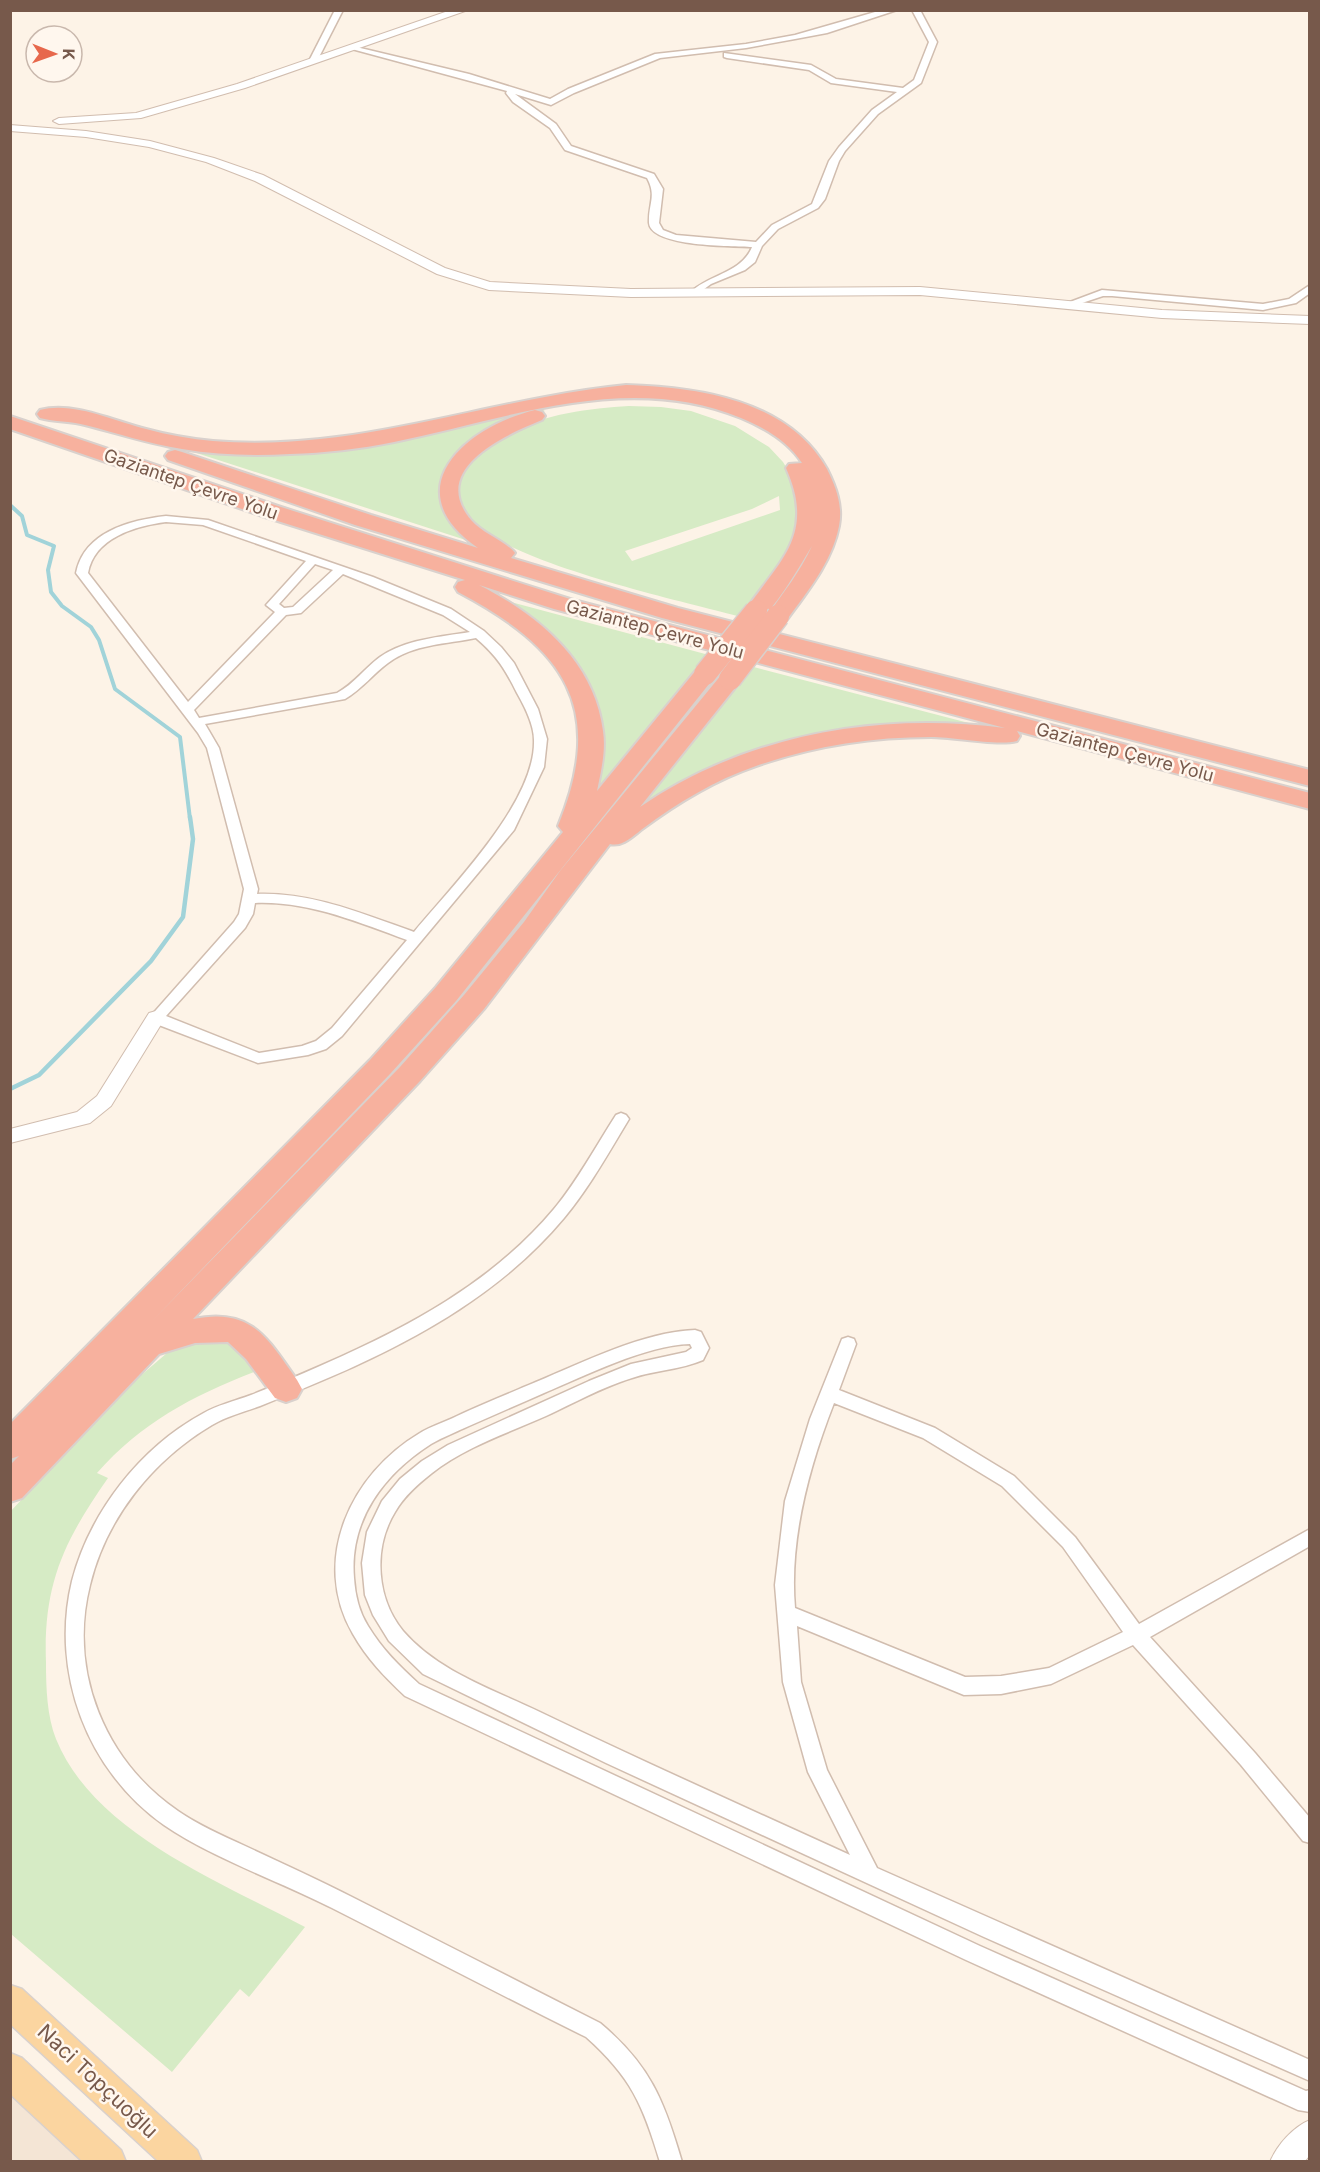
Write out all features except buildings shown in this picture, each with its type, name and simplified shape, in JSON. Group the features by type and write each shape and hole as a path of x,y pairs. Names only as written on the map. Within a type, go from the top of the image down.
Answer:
{"highway":[{"path":"47,414 88,419 169,441 220,448 267,449 325,446 375,440 527,405 590,394 663,393 720,402 756,416 791,438 805,452 825,485 830,518 822,550 802,583 767,613 705,674 520,924"},
{"name":"Gaziantep Çevre Yolu","path":"10,402 353,516 573,585 670,613 1310,778"},
{"path":"10,1446 380,1067 446,994 569,877 730,679 767,613 782,577 801,545 809,519 806,487 791,460 779,446 747,425 714,412 676,404 630,402 579,406 535,416 511,426 478,445 463,457 450,480 448,495 452,510 479,538 498,550 525,561 670,613"},
{"name":"Gaziantep Çevre Yolu","path":"10,422 351,538 562,604 653,630 1310,801"},
{"path":"10,1488 418,1065 474,1002 520,924 569,830 589,782 591,728 583,693 565,662 546,641 506,609 457,582 394,559 351,538"},
{"path":"520,924 610,841 653,808 710,776 784,749 860,734 915,729 957,731 1043,742 1119,760 1192,770"},
{"path":"147,1345 193,1331 224,1329 243,1334 286,1389"}],"main road":[{"name":"Naci Topçuoğlu","path":"10,2001 185,2162"},
{"path":"10,2070 109,2162"}],"street":[{"path":"313,61 339,10"},
{"path":"10,121 89,120 136,116 241,86 463,10"},
{"path":"352,48 466,76 552,102 571,91 658,56 746,46 814,33 893,10"},
{"path":"696,292 708,282 742,268 752,260 758,245 775,227 815,206 820,199 834,161 843,149 875,112 918,81 933,42 916,10"},
{"path":"704,50 811,68 834,81 905,91"},
{"path":"509,90 516,100 553,126 568,148 651,176 658,189 655,229 662,234 675,238 758,245"},
{"path":"10,128 86,134 150,144 210,160 259,178 441,271 489,286 576,292 920,291 1162,314 1310,320"},
{"path":"1067,304 1102,293 1113,293 1263,307 1293,301 1310,288"},
{"path":"10,1136 57,1127 83,1118 104,1101 156,1018 240,925 250,899 249,878 215,755 204,732 82,573 82,562 87,553 129,526 147,520 204,522 369,579 438,608 480,634 508,663 532,709 541,739 538,767 507,830 417,938 337,1032 321,1045 303,1051 258,1058 156,1018"},
{"path":"282,612 272,604 313,560"},
{"path":"187,710 282,612 297,610 340,570"},
{"path":"196,722 341,696 354,689 392,654 413,647 480,634"},
{"path":"250,899 282,898 305,901 417,938"},
{"path":"621,1119 560,1212 503,1270 433,1320 388,1344 286,1389 209,1418 181,1437 154,1460 130,1486 107,1518 87,1561 80,1582 74,1616 73,1651 79,1691 92,1723 110,1755 136,1788 166,1815 198,1835 326,1894 592,2030 618,2050 636,2072 651,2100 670,2162"},
{"path":"1310,2071 870,1875 613,1756 430,1668 396,1639 382,1616 373,1592 371,1573 372,1550 377,1529 388,1506 402,1488 419,1472 468,1443 624,1373 697,1355 701,1348 695,1337 686,1335 633,1349 442,1431 410,1448 383,1470 354,1513 344,1545 344,1579 352,1613 369,1647 396,1677 412,1690 973,1953 1306,2102 1310,2101"},
{"path":"848,1344 828,1394 794,1501 784,1585 792,1682 818,1772 870,1875"},
{"path":"828,1394 929,1433 1008,1481 1069,1542 1136,1635 1248,1759 1310,1834"},
{"path":"786,1613 964,1686 1001,1685 1051,1676 1136,1635 1310,1537"},
{"path":"1284,2162 1310,2134"}],"shaded area":[{"path":"11,2084 99,2161 11,2161"}],"green space":[{"path":"629,406 691,411 735,426 769,447 791,475 801,503 793,546 741,617 637,590 551,563 513,548 484,531 466,514 459,491 462,477 469,463 491,444 508,433 547,418 588,410","holes":["779,496 780,510 632,561 625,551 752,509"]},
{"path":"539,408 545,411 510,426 468,449 451,463 444,475 440,493 442,505 455,523 478,544 175,446 237,452"},
{"path":"503,600 709,655 592,806 600,744 597,705 589,688 564,656"},
{"path":"750,666 988,728 932,723 832,732 634,814"},
{"path":"229,1339 252,1366 254,1372 189,1401 150,1425 114,1455 97,1473 108,1478 79,1522 59,1564 48,1610 46,1635 47,1692 53,1730 74,1772 99,1802 129,1828 199,1873 305,1927 249,1997 240,1989 172,2072 11,1934 10,1512 125,1389 167,1353 193,1343"}],"waterway":[{"path":"10,505 22,516 27,535 54,546 48,570 51,592 62,606 91,627 99,640 115,689 180,737 190,819"},
{"path":"10,1089 39,1075 151,961 183,917 193,839 190,817"}]}
